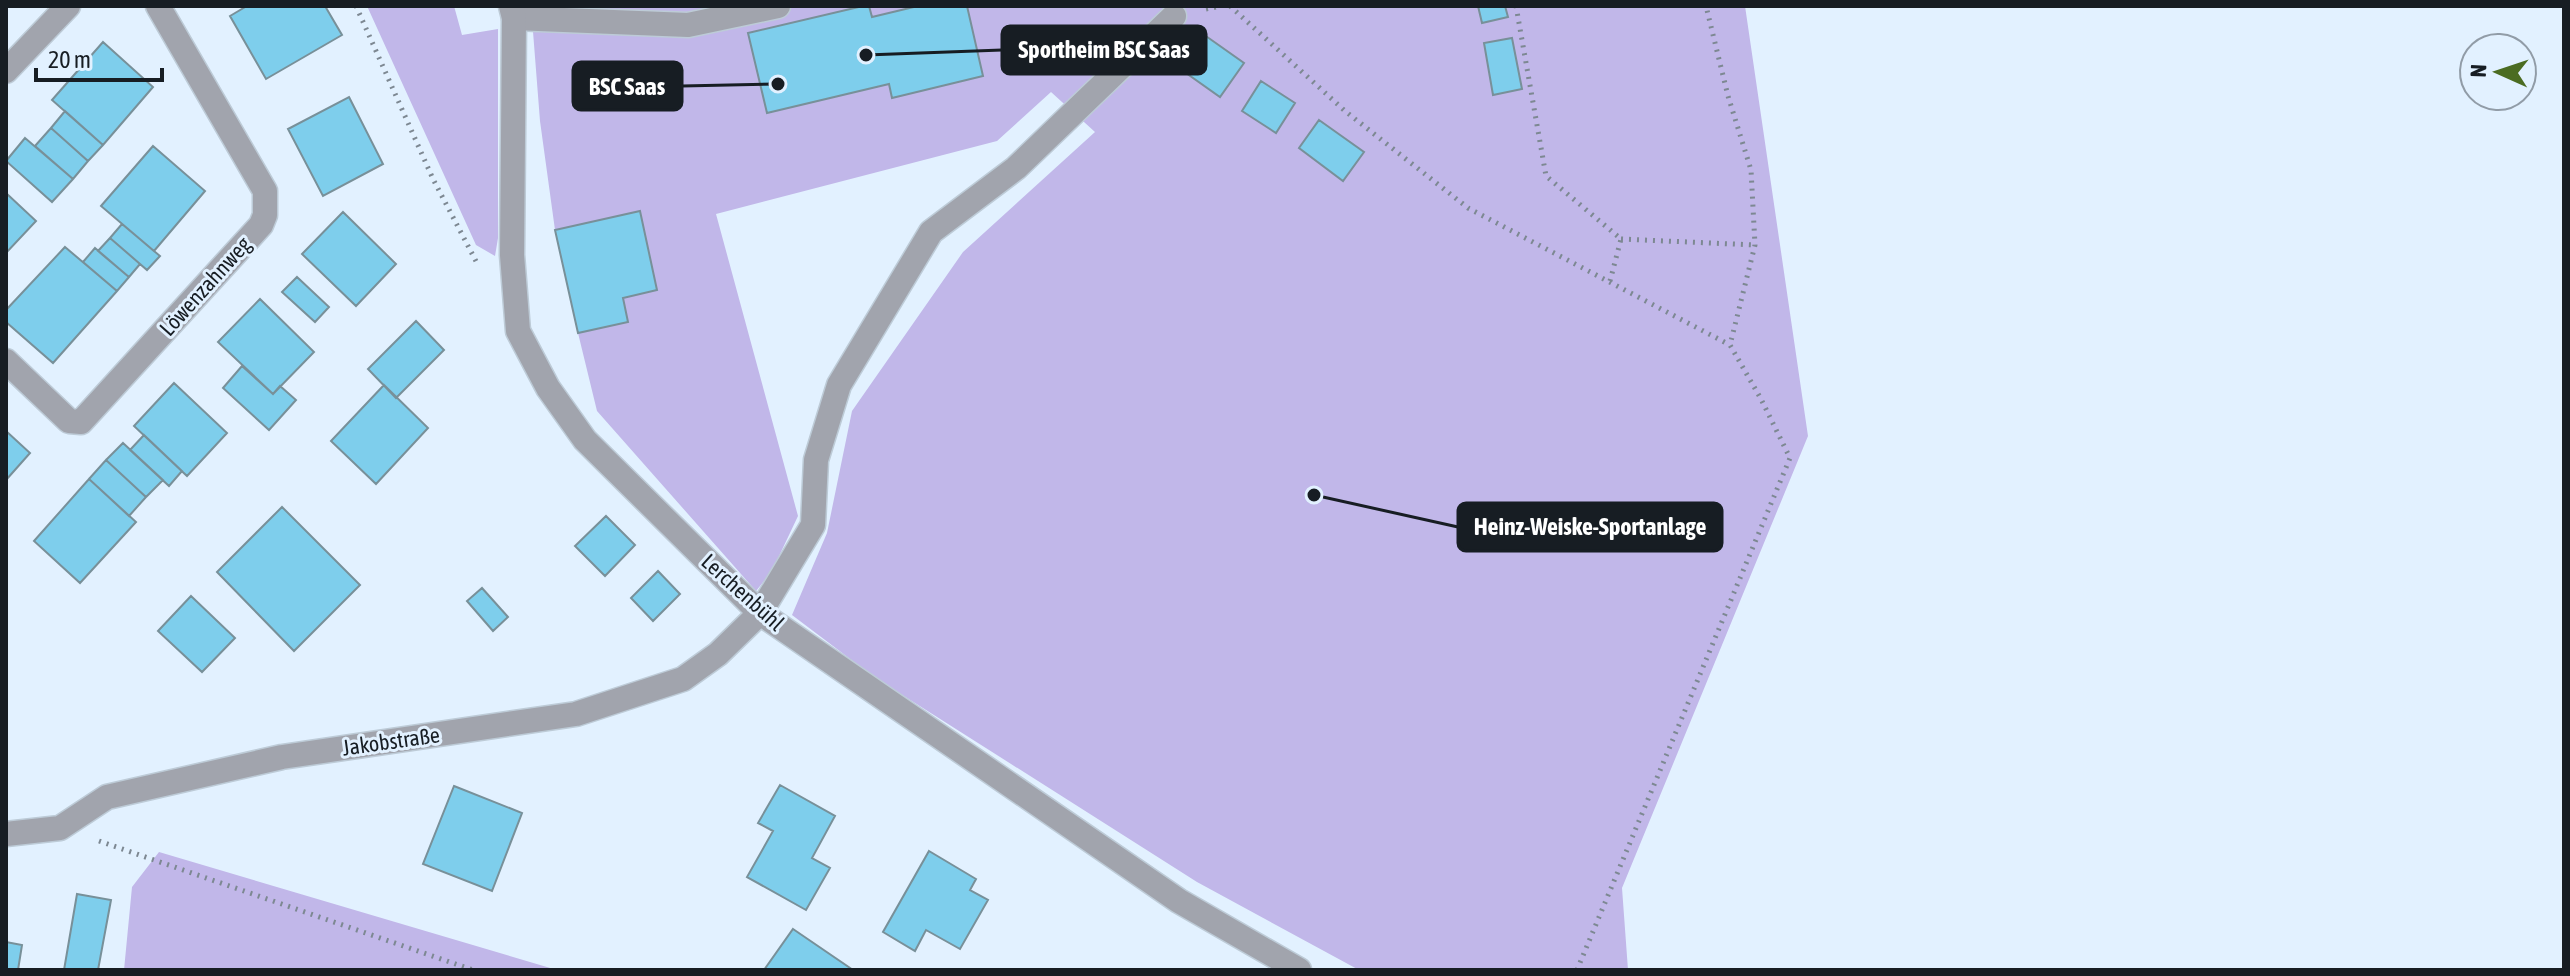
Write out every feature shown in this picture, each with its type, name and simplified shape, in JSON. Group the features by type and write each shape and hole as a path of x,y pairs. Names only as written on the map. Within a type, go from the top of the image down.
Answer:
{"street":[{"path":"6,71 68,6"},
{"name":"Löwenzahnweg","path":"6,361 69,421 81,422 261,225 265,215 265,191 158,6"},
{"path":"512,12 688,25 778,6"},
{"name":"Lerchenbühl","path":"512,12 512,255 518,331 548,388 585,440 760,613 1179,901 1299,970"},
{"name":"Jakobstraße","path":"6,834 60,828 107,797 268,760 576,714 683,679 718,654 760,613 813,525 816,460 839,385 931,232 1016,168 1174,16"}],"path":[{"path":"356,6 433,179 479,268"},
{"path":"1230,6 1345,111 1468,208 1730,345 1790,458 1577,970"},
{"path":"1516,6 1546,176 1621,239 1755,245"},
{"path":"1706,6 1728,96 1751,170 1755,245 1730,345"},
{"path":"1610,281 1621,239"},
{"path":"60,828 473,970"}],"shaded area":[{"path":"367,6 454,6 462,35 498,29 498,238 495,256 476,245"},
{"path":"531,6 1745,6 1808,436 1622,888 1628,970 1359,970 1197,882 874,677 792,615 827,533 852,411 963,252 1095,132 1051,92 997,141 716,214 798,516 772,571 756,591 597,411 578,333 628,322 623,298 657,290 640,211 555,230 540,121"},
{"path":"159,852 557,970 124,970 132,887"}],"building":[{"path":"247,6 325,6 342,35 266,79 230,16"},
{"path":"869,6 872,17 918,6 967,6 983,76 892,98 889,84 767,113 748,33"},
{"path":"1478,6 1505,6 1508,17 1482,23"},
{"path":"1203,34 1244,63 1220,97 1179,68"},
{"path":"1512,38 1522,89 1493,95 1484,43"},
{"path":"103,42 153,87 103,145 52,100"},
{"path":"1261,81 1295,103 1276,133 1242,111"},
{"path":"349,97 383,164 323,196 288,129"},
{"path":"65,111 103,145 88,161 51,128"},
{"path":"1319,120 1364,152 1343,181 1299,148"},
{"path":"51,128 88,161 73,179 35,146"},
{"path":"25,138 73,179 52,202 6,161"},
{"path":"153,146 205,191 154,251 101,206"},
{"path":"6,193 36,221 6,253"},
{"path":"640,211 657,290 623,298 628,322 578,333 555,230"},
{"path":"343,212 396,264 356,306 302,254"},
{"path":"122,224 160,256 147,270 110,238"},
{"path":"110,238 140,264 129,277 98,251"},
{"path":"65,247 117,291 53,363 6,322 6,310"},
{"path":"95,248 129,277 117,291 83,262"},
{"path":"297,277 329,307 315,322 282,292"},
{"path":"260,299 314,352 273,394 218,342"},
{"path":"416,321 444,350 396,398 368,369"},
{"path":"242,366 273,394 280,386 296,400 269,430 223,388"},
{"path":"174,383 227,433 187,476 134,426"},
{"path":"384,385 428,428 376,484 331,441"},
{"path":"6,431 30,453 6,480"},
{"path":"144,435 182,471 169,486 130,450"},
{"path":"123,443 163,480 146,497 106,460"},
{"path":"106,460 146,497 129,516 89,479"},
{"path":"89,479 136,522 80,583 34,541"},
{"path":"282,507 360,585 294,651 217,572"},
{"path":"606,516 635,545 605,576 575,546"},
{"path":"658,571 680,594 653,621 631,598"},
{"path":"482,588 508,617 493,631 467,601"},
{"path":"191,596 235,638 202,672 158,631"},
{"path":"780,785 835,816 812,858 830,868 806,910 747,877 773,831 758,823"},
{"path":"454,786 522,813 492,891 423,864"},
{"path":"929,851 976,879 970,890 988,900 960,949 926,930 915,951 883,932"},
{"path":"77,894 111,900 98,970 64,970"},
{"path":"793,929 853,970 764,970"},
{"path":"6,942 22,945 18,970 6,970"}],"place":[{"name":"Sportheim BSC Saas","path":"866,55"},
{"name":"BSC Saas","path":"778,84"},
{"name":"Heinz-Weiske-Sportanlage","path":"1314,495"}]}
